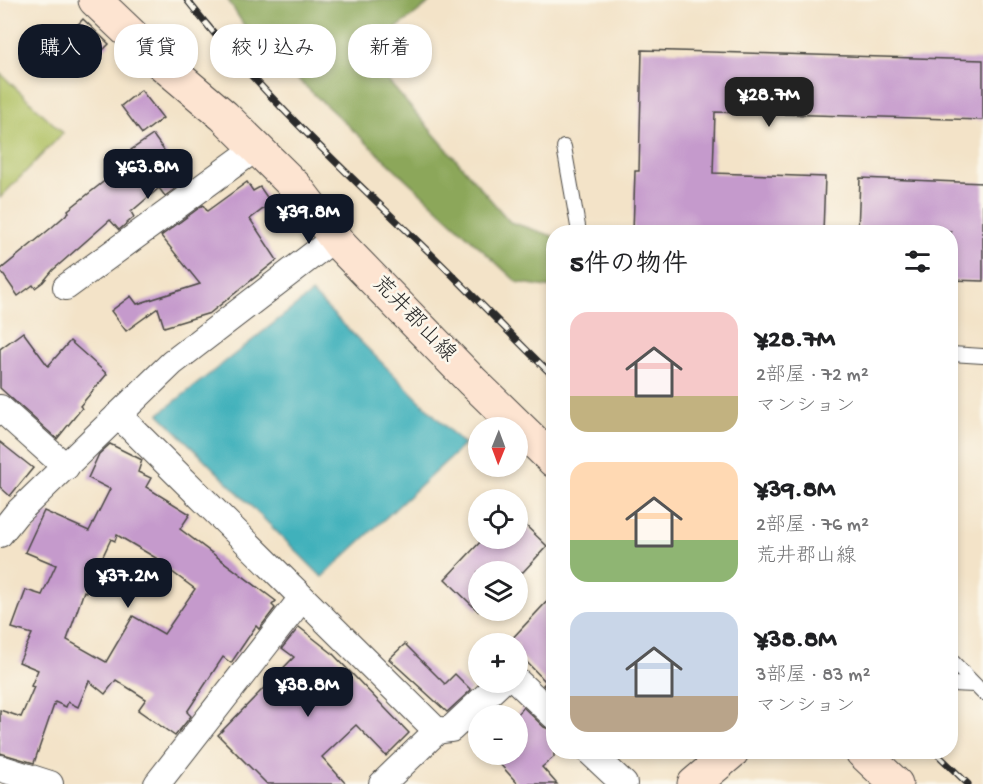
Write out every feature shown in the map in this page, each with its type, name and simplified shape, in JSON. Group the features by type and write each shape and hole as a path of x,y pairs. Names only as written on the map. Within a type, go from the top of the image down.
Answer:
{"main road":[{"name":"荒井郡山線","path":"95,0 296,187 336,237 472,381 546,453"},
{"path":"694,784 724,759"},
{"path":"869,759 896,784"}],"street":[{"path":"66,287 256,148"},
{"path":"0,534 16,514 172,363 336,237"},
{"path":"0,408 66,467"},
{"path":"118,415 437,731"},
{"path":"157,784 302,598"},
{"path":"528,692 546,709"},
{"path":"382,784 437,731 451,729 489,693"},
{"path":"597,759 624,784"},
{"path":"0,768 50,784"}],"lane":[{"path":"564,147 578,225"},
{"path":"958,354 983,356"},
{"path":"958,667 979,689"},
{"path":"958,685 979,689"}],"green space":[{"path":"228,0 433,0 402,24 348,24 348,78 386,78 510,222 546,234 546,287 517,282 296,78 336,78 336,24 243,24"},
{"path":"0,73 63,133 0,198"}],"water":[{"path":"312,293 464,445 322,577 159,414"}],"building":[{"path":"83,19 88,24 78,24"},
{"path":"102,37 109,44 102,51"},
{"path":"642,50 983,60 983,120 715,112 713,173 825,177 823,225 633,225 635,171 639,171"},
{"path":"141,90 163,118 142,134 121,106"},
{"path":"153,135 186,181 165,196 159,188 131,212 134,217 119,230 110,220 53,270 43,282 35,288 33,285 18,296 0,270 51,228 69,212 68,210 136,156 131,150"},
{"path":"860,178 983,183 983,281 958,280 958,225 858,225"},
{"path":"247,182 253,191 260,187 271,203 250,219 277,260 210,313 164,327 158,308 126,331 111,311 131,296 137,304 200,284 161,236 203,205 207,211"},
{"path":"23,332 48,366 70,341 107,374 80,406 82,408 57,439 0,388 0,349"},
{"path":"0,442 33,468 10,496 0,487"},
{"path":"110,444 142,460 138,472 151,478 146,487 190,514 180,529 276,601 272,605 275,608 259,629 256,626 231,663 223,657 187,712 191,716 175,736 138,710 146,699 116,680 105,694 89,681 78,707 68,702 66,707 55,702 34,763 0,753 0,710 21,717 34,687 31,686 38,670 19,662 32,634 12,628 26,590 42,595 56,565 25,552 44,511 89,531 110,489 88,478 99,454","holes":["117,535 166,564 164,566 195,589 164,634 133,616 106,662 67,640 84,591 86,592 111,539 115,541"]},
{"path":"528,528 546,545 528,567 528,561 468,561 468,601 445,579 474,549 528,549"},
{"path":"546,603 546,682 528,663 528,633 517,633"},
{"path":"299,627 332,653 409,733 386,756 356,725 322,757 346,784 267,784 218,735 294,657 282,648"},
{"path":"405,644 445,684 455,674 468,687 468,693 447,712 389,659"},
{"path":"528,712 546,728 546,759 552,759 542,767 557,784 518,784 501,765 528,765"}],"railway":[{"path":"187,0 273,99 546,369"},
{"path":"942,759 968,784"}]}
